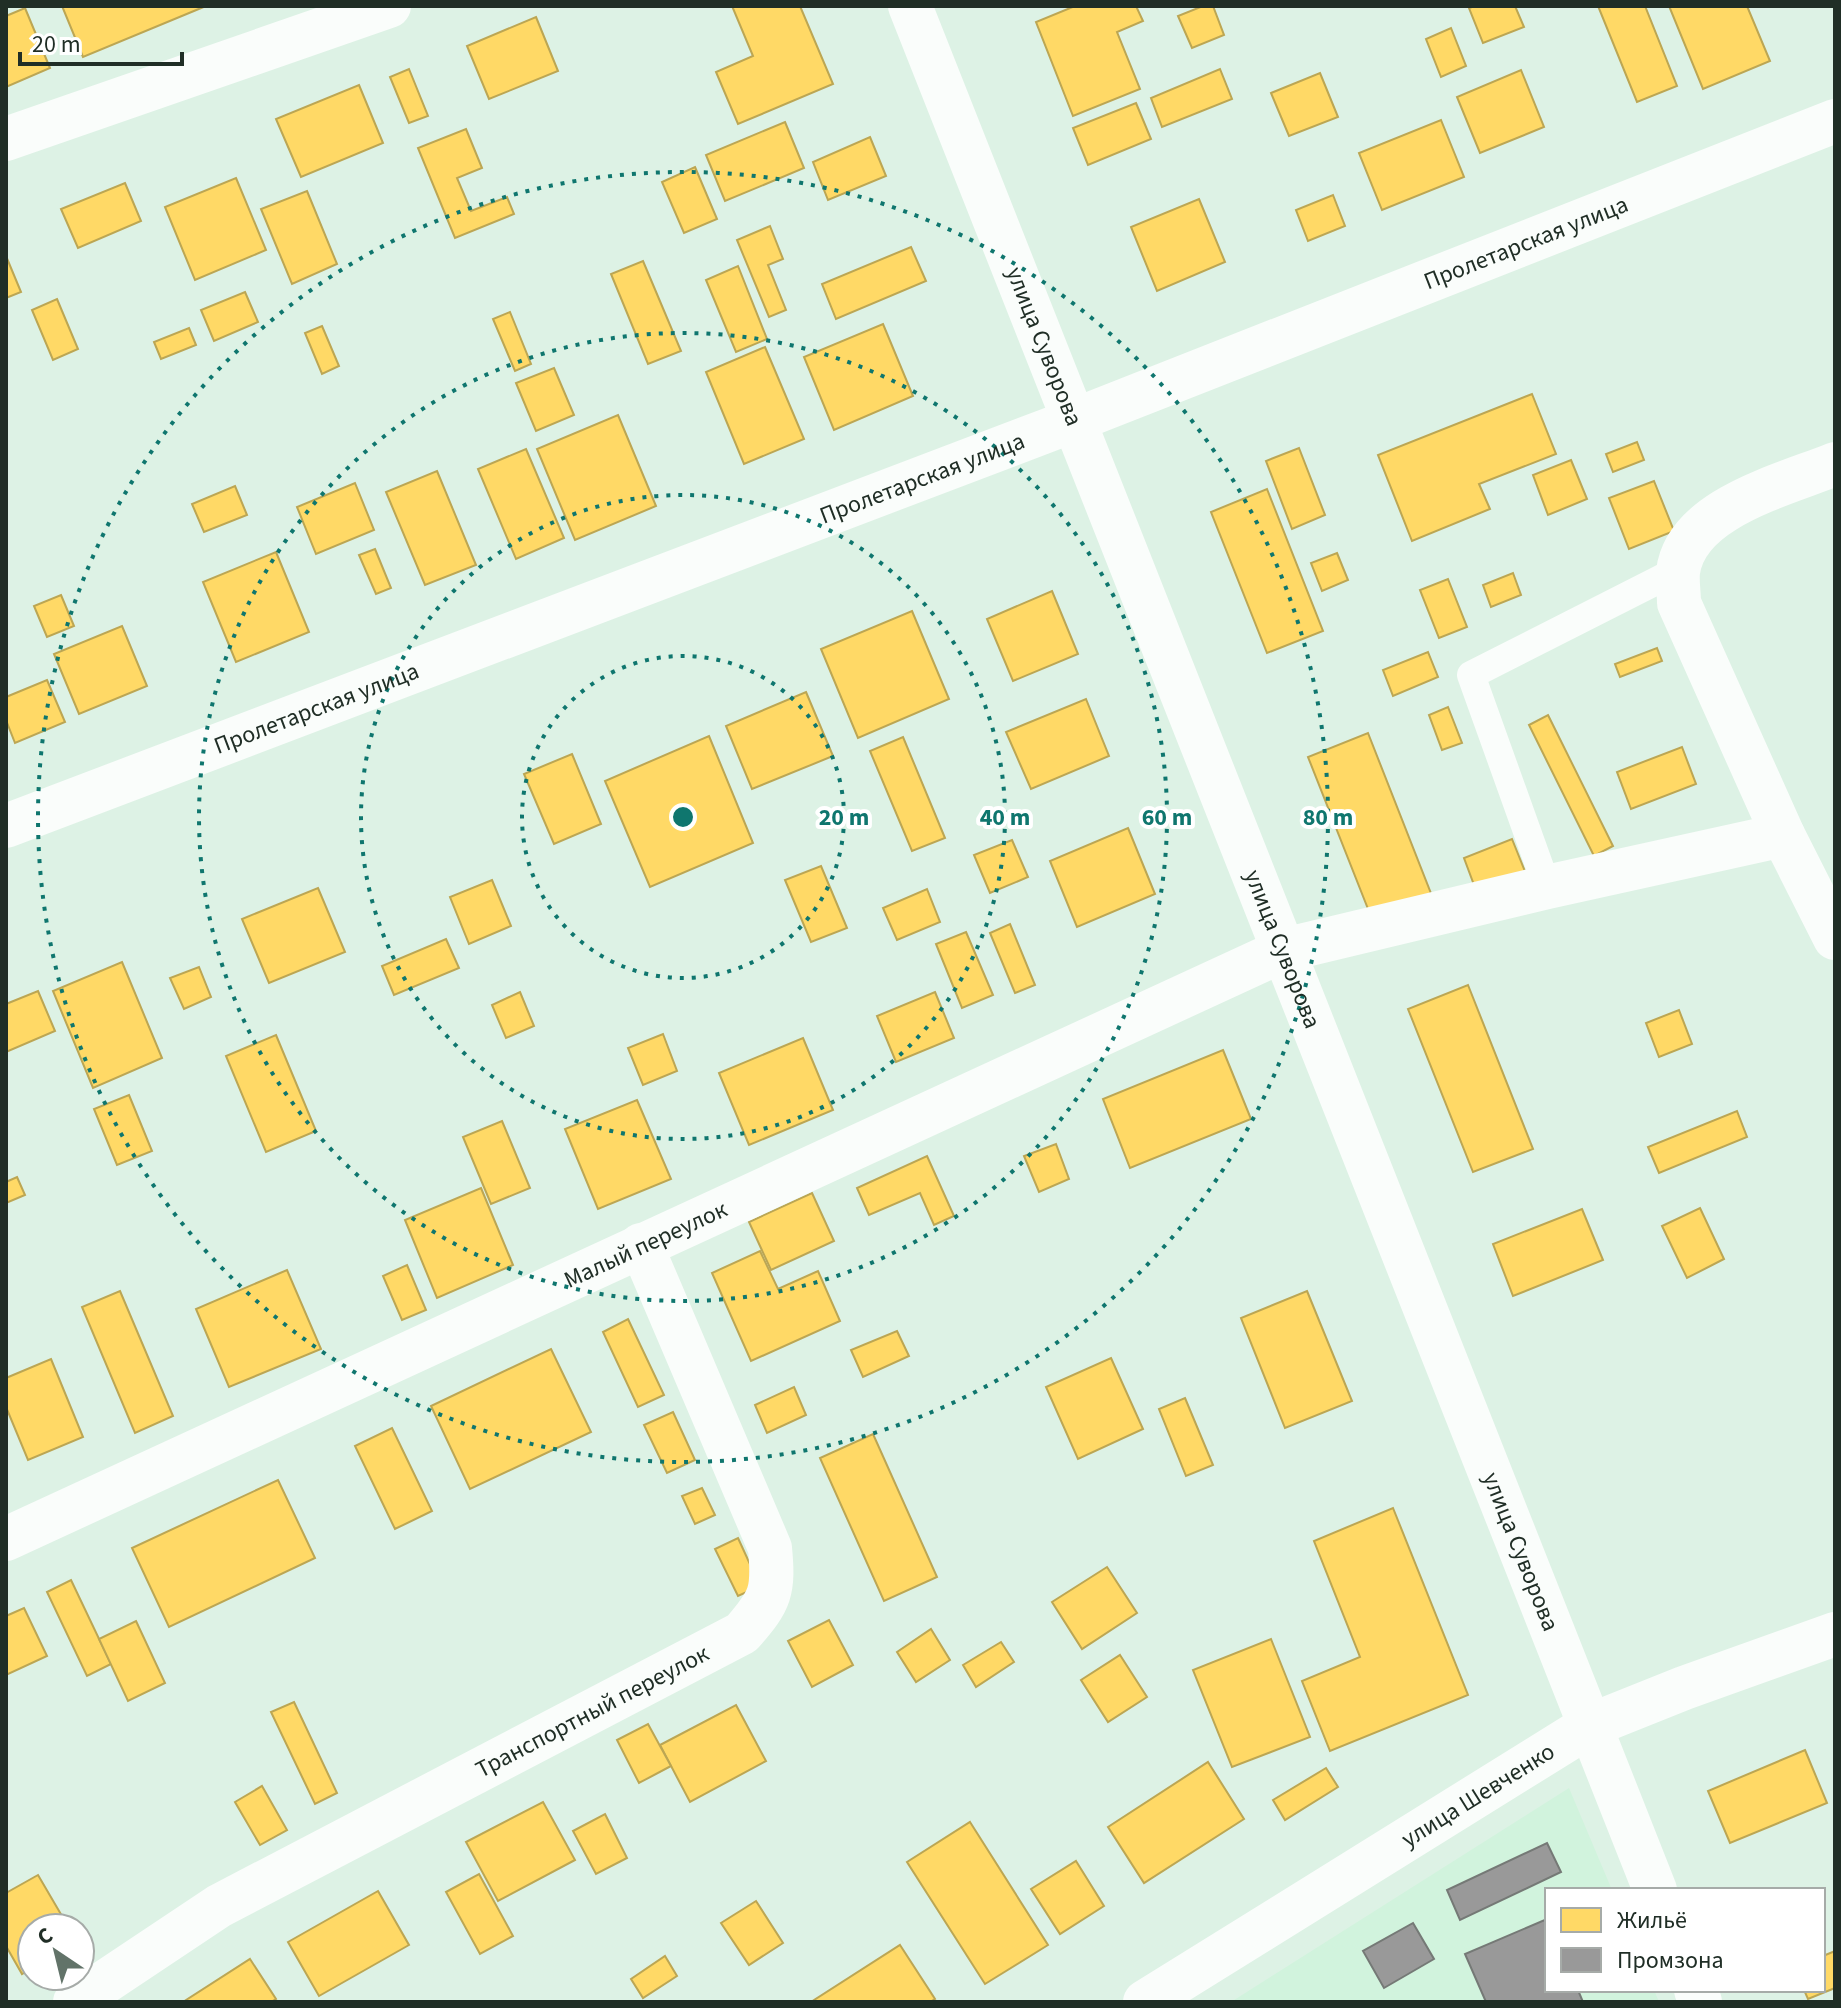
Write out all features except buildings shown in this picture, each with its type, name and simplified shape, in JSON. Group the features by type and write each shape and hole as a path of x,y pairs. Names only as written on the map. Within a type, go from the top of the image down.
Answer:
{"street":[{"path":"6,139 389,6"},
{"name":"улица Суворова","path":"910,6 1654,1888"},
{"name":"Пролетарская улица","path":"6,826 1075,420 1835,121"},
{"path":"1835,464 1722,510 1693,535 1678,570 1679,603 1783,835 1835,938"},
{"name":"Малый переулок","path":"6,1539 1284,950 1783,835"},
{"name":"Транспортный переулок","path":"75,2002 219,1906 742,1633 762,1610 773,1581 770,1548 641,1245"},
{"name":"улица Шевченко","path":"1145,2002 1589,1726 1835,1634"}],"lane":[{"path":"1547,887 1471,675 1678,570"}],"shaded area":[{"path":"1569,1788 1611,1888 1545,1888 1545,1992 1655,1992 1659,2002 1231,2002"}]}
